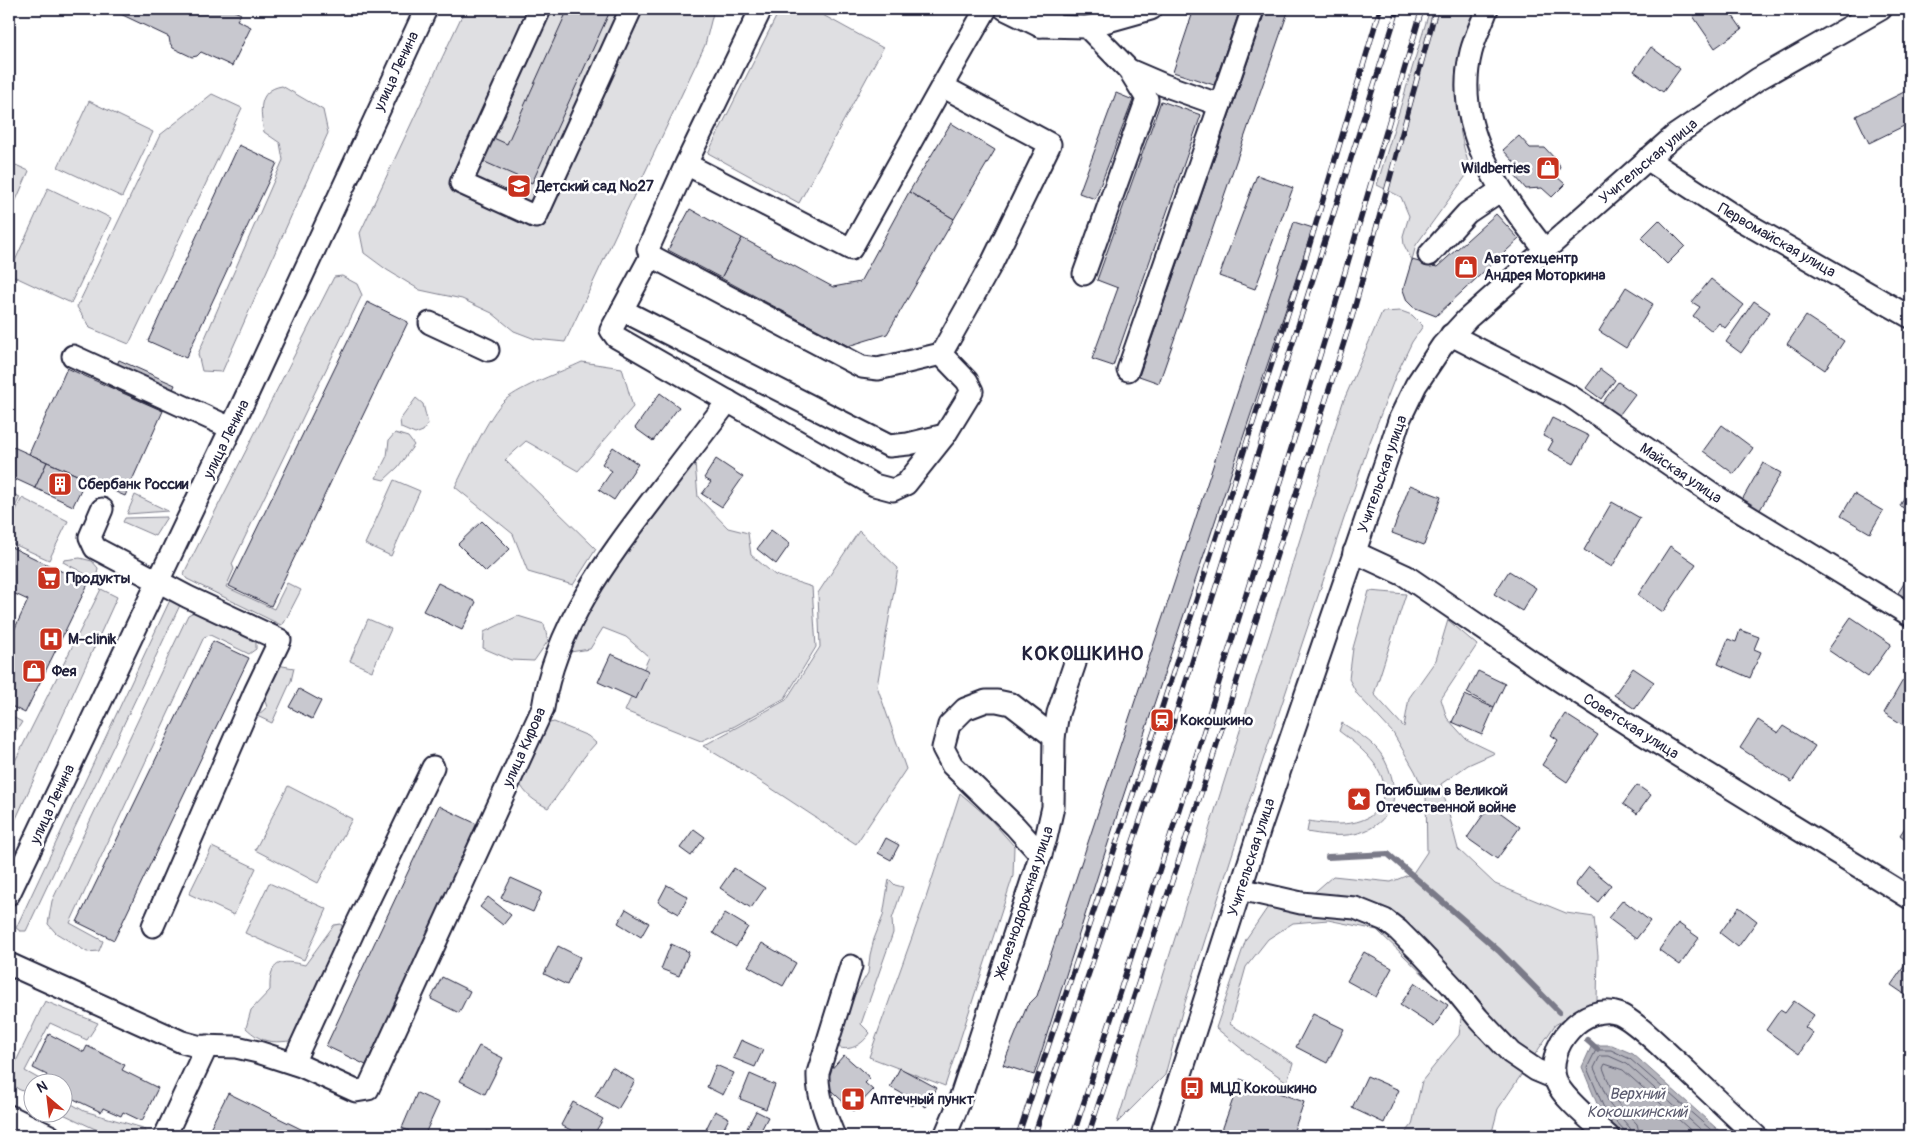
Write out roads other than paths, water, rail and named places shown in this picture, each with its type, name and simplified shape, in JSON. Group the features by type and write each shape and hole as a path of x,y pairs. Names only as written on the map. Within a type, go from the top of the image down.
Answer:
{"street":[{"name":"улица Ленина","path":"9,894 231,428 426,9"},
{"path":"540,9 461,183 536,217 631,9"},
{"path":"761,9 686,164 648,249 651,256 862,367 878,369 941,354 992,263 1050,144 942,86"},
{"path":"686,164 851,249 986,9"},
{"path":"1005,9 1087,28 1129,70 1147,100 1084,274"},
{"path":"1087,28 1151,9"},
{"path":"1128,370 1253,9"},
{"path":"1487,9 1471,52 1467,89 1472,126 1485,160 1501,190 1544,250"},
{"name":"Учительская улица","path":"1161,1136 1240,889 1354,552 1404,412 1416,385 1430,362 1467,318 1647,159 1690,124 1758,79 1881,9"},
{"path":"1129,70 1220,105"},
{"name":"Первомайская улица","path":"1647,159 1742,221 1910,317"},
{"path":"1429,255 1467,213 1501,190"},
{"path":"651,256 611,330 616,337 874,485 893,490 906,484 945,435 972,390 967,381 941,354"},
{"path":"622,310 889,446 908,444 945,435"},
{"path":"430,323 488,350"},
{"name":"Майская улица","path":"1451,335 1570,396 1722,501 1910,615"},
{"path":"73,356 231,428"},
{"name":"улица Кирова","path":"293,1063 356,1091 368,1089 543,708 553,664 584,599 628,532 728,401"},
{"path":"102,509 90,536 95,548 157,581 280,640 251,701 153,926"},
{"name":"Советская улица","path":"1354,552 1406,576 1638,731 1910,898"},
{"name":"Железнодорожная улица","path":"945,1136 958,1105 1041,854 1053,807 1054,737 1058,713 1075,663"},
{"path":"1041,854 952,765 943,748 950,724 965,709 986,701 997,700 1011,704 1054,737"},
{"path":"9,964 182,1042 243,1049 293,1063 354,928 433,767"},
{"path":"1240,889 1301,903 1355,908 1384,920 1398,930 1433,965 1511,1053 1536,1070 1555,1069"},
{"path":"834,1136 823,1104 818,1074 851,966"},
{"path":"1608,1136 1561,1091 1555,1069 1561,1038 1577,1022 1610,1012 1620,1015 1649,1036 1756,1136"},
{"path":"165,1136 207,1046"},
{"path":"9,1116 50,1136"}],"water":[{"name":"Верхний Кокошкинский","path":"1592,1045 1612,1045 1633,1054 1725,1136 1623,1136 1600,1111 1582,1067"}],"waterway":[{"path":"1328,857 1388,854 1499,951 1559,1012"},
{"path":"1587,1040 1597,1049"}],"railway":[{"path":"1018,1136 1158,720 1305,260 1380,9"},
{"path":"1034,1136 1173,723 1398,9"},
{"path":"1073,1136 1194,763 1333,313 1422,9"},
{"path":"1088,1136 1210,766 1352,317 1436,9"}],"place":[{"name":"Wildberries","path":"1548,168"},
{"name":"Детский сад №27","path":"519,186"},
{"name":"Автотехцентр Андрея Моторкина","path":"1466,267"},
{"name":"Сбербанк России","path":"60,484"},
{"name":"Продукты","path":"49,578"},
{"name":"M-clinik","path":"51,639"},
{"name":"Фея","path":"34,671"},
{"name":"Кокошкино","path":"1162,720"},
{"name":"Погибшим в Великой Отечественной войне","path":"1359,799"},
{"name":"МЦД Кокошкино","path":"1192,1088"},
{"name":"Аптечный пункт","path":"853,1099"}],"district":[{"name":"КОКОШКИНО","path":"1083,653"}]}
